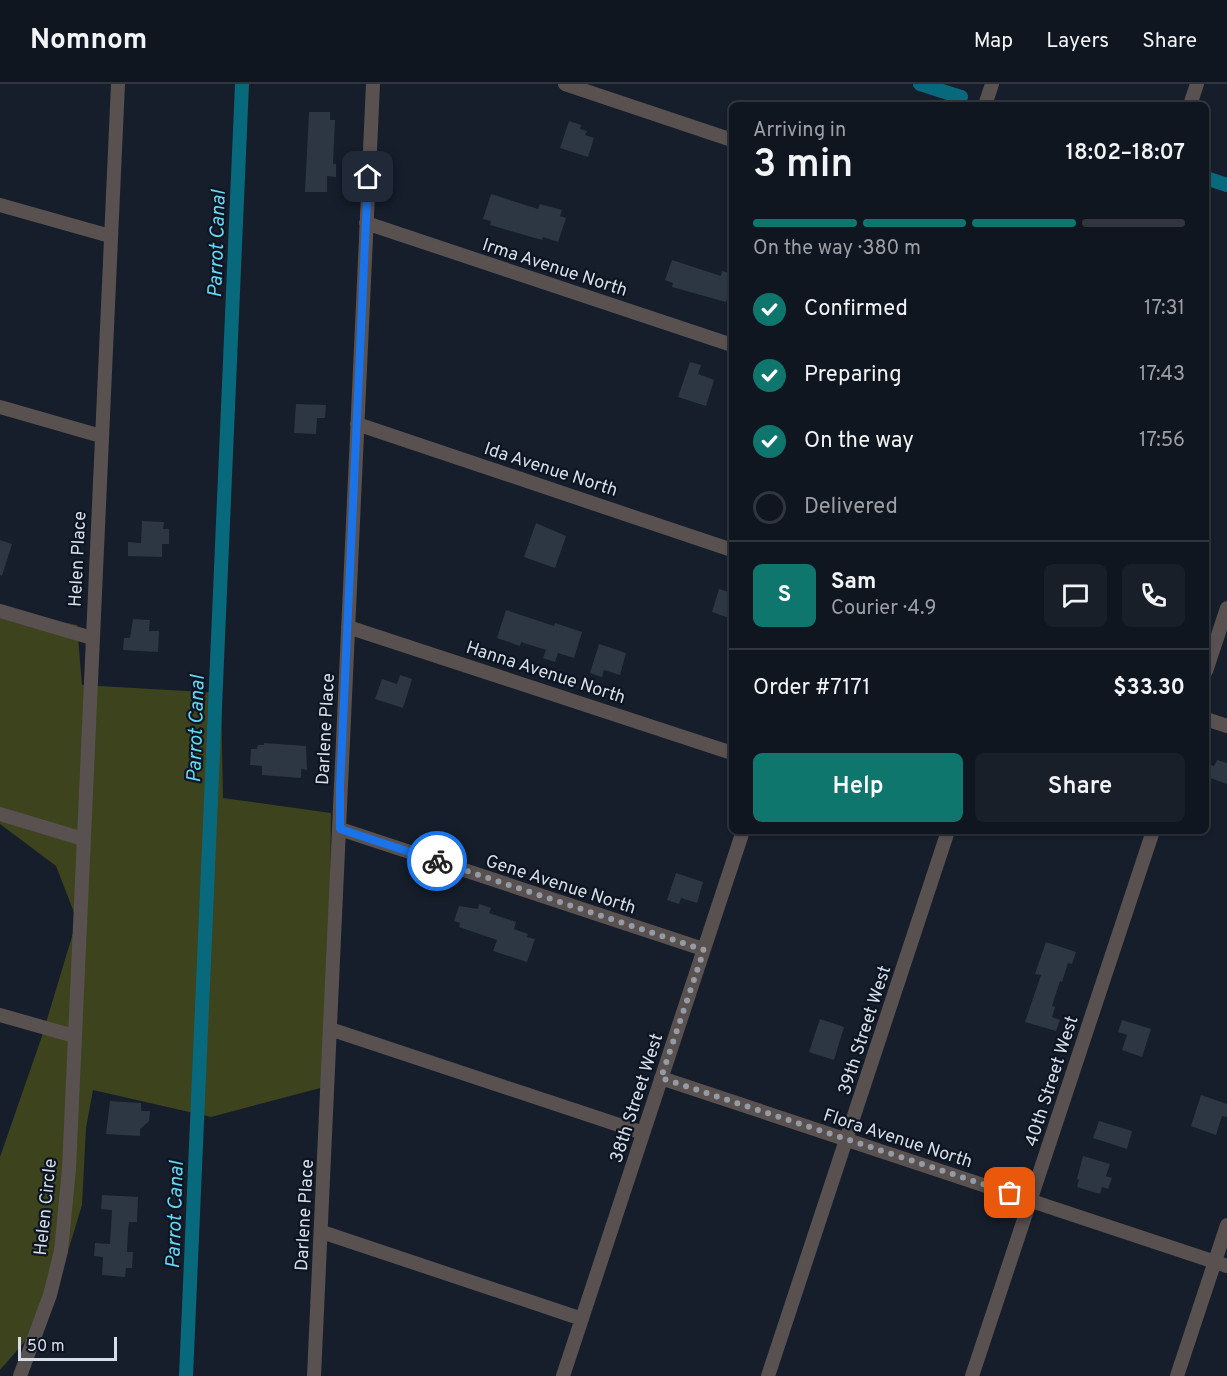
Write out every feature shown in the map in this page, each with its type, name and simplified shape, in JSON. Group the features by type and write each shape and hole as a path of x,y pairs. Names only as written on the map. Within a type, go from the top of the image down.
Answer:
{"street":[{"name":"Helen Place","path":"74,1036 118,84"},
{"name":"Darlene Place","path":"314,1376 373,84"},
{"path":"565,84 729,139"},
{"path":"986,102 992,84"},
{"path":"1191,102 1197,84"},
{"path":"0,205 110,236"},
{"name":"Irma Avenue North","path":"366,223 729,344"},
{"path":"0,407 101,436"},
{"name":"Ida Avenue North","path":"357,424 729,549"},
{"path":"1209,662 1227,608"},
{"path":"0,611 92,638"},
{"name":"Hanna Avenue North","path":"348,627 729,752"},
{"path":"1209,720 1227,726"},
{"path":"0,814 83,838"},
{"name":"Gene Avenue North","path":"340,829 704,950"},
{"name":"38th Street West","path":"563,1376 742,834"},
{"name":"39th Street West","path":"768,1376 947,834"},
{"name":"40th Street West","path":"972,1376 1152,834"},
{"path":"0,1015 74,1036"},
{"path":"330,1029 643,1133"},
{"name":"Helen Circle","path":"20,1376 47,1306 61,1251 69,1169 74,1036"},
{"name":"Flora Avenue North","path":"661,1078 1221,1264"},
{"path":"1177,1376 1221,1264 1227,1225"},
{"path":"322,1232 582,1319"}],"green space":[{"path":"0,610 77,625 82,685 221,693 223,798 331,813 328,1086 211,1117 93,1090 86,1128 82,1205 49,1314 0,1370 0,1157 42,1036 77,920 56,866 0,824"}],"building":[{"path":"309,112 330,112 330,120 335,120 333,164 336,164 336,177 327,176 327,192 305,192"},
{"path":"569,121 581,125 580,129 587,131 585,135 594,138 588,157 560,148"},
{"path":"491,194 538,209 540,204 562,210 560,216 566,218 558,242 543,237 542,240 490,225 491,221 483,219"},
{"path":"672,260 721,276 722,271 729,273 729,300 727,299 726,302 672,287 673,283 665,280"},
{"path":"690,362 701,365 698,374 714,380 706,406 678,397"},
{"path":"296,404 326,405 325,418 317,418 316,434 294,433"},
{"path":"142,521 164,522 163,529 169,529 169,544 162,544 162,557 128,556 128,542 141,543"},
{"path":"536,523 566,536 555,568 524,557"},
{"path":"0,540 12,544 2,576 0,575"},
{"path":"719,589 729,592 729,618 712,612"},
{"path":"506,610 554,626 555,623 582,632 574,658 558,653 555,662 543,658 546,650 521,642 520,646 497,638"},
{"path":"133,619 150,620 149,631 159,631 158,652 123,650 124,638 130,638"},
{"path":"599,644 626,653 620,675 604,670 602,677 590,673"},
{"path":"400,675 412,679 403,708 375,699 382,679 397,684"},
{"path":"264,743 306,746 307,770 301,769 301,778 262,775 262,766 250,765 251,749 257,749 258,745 264,745"},
{"path":"1217,760 1227,763 1227,784 1209,778 1211,765 1214,766"},
{"path":"676,873 703,882 697,903 681,898 679,904 667,900"},
{"path":"479,904 491,908 489,913 516,922 514,929 535,939 527,962 493,951 497,940 459,927 460,923 454,921 459,906 478,909"},
{"path":"1046,942 1076,952 1072,964 1068,963 1062,982 1060,981 1052,1006 1055,1007 1052,1017 1060,1020 1056,1031 1025,1022 1041,975 1035,974"},
{"path":"820,1019 844,1027 834,1060 809,1052"},
{"path":"1122,1020 1151,1029 1142,1057 1122,1050 1127,1035 1118,1032"},
{"path":"1201,1095 1227,1104 1227,1117 1222,1116 1216,1135 1191,1126"},
{"path":"110,1101 141,1103 141,1111 150,1111 149,1121 140,1129 140,1136 106,1134"},
{"path":"1099,1121 1132,1131 1127,1149 1093,1138"},
{"path":"1083,1156 1110,1164 1106,1176 1112,1178 1108,1189 1102,1187 1100,1194 1077,1187"},
{"path":"102,1195 138,1197 137,1222 129,1222 128,1230 127,1252 133,1252 132,1268 126,1268 125,1277 102,1275 103,1257 94,1256 95,1243 110,1244 112,1210 101,1209"}],"waterway":[{"name":"Parrot Canal","path":"186,1376 242,84"},
{"path":"920,84 961,97"},
{"path":"1209,179 1227,185"}],"way so far":[{"path":"437,861 704,950 661,1078 1010,1193"}],"route":[{"path":"368,177 340,787 340,829 437,861"}]}
